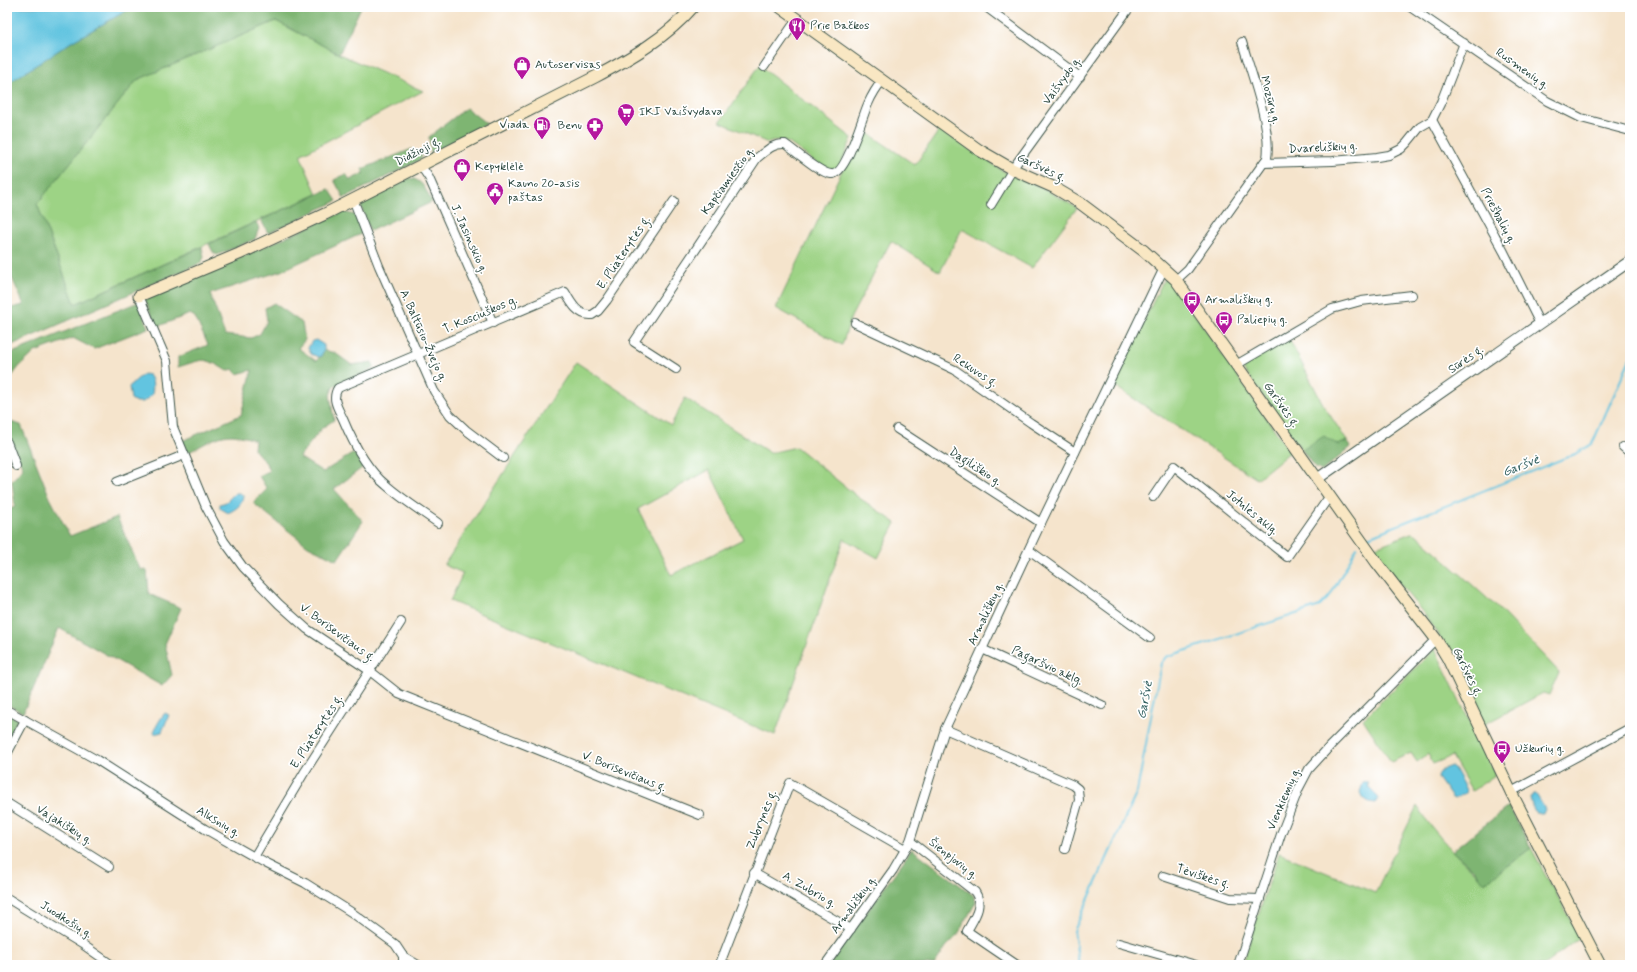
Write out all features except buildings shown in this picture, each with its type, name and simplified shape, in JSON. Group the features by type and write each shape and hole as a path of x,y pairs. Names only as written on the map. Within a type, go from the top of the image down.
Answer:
{"main road":[{"name":"Didžioji g.","path":"139,296 239,254 353,200 621,64 659,39 693,7"},
{"name":"Garšvės g.","path":"780,7 980,150 1012,169 1053,187 1080,203 1144,251 1176,280 1329,497 1377,563 1436,639 1448,660 1511,792 1600,965"}],"street":[{"path":"986,7 1080,77"},
{"name":"Vaišvydo g.","path":"991,205 1012,169 1130,7"},
{"name":"Rusmenių g.","path":"1410,7 1547,101 1581,118 1630,131"},
{"path":"764,66 797,19"},
{"name":"Mozūrų g.","path":"1242,42 1266,129 1268,150 1264,164"},
{"name":"Dvareliškių g.","path":"1264,164 1333,161 1389,155 1400,149 1408,143 1420,127 1432,120 1441,102 1464,43"},
{"name":"Kapčiamiesčio g.","path":"676,369 634,342 757,158 778,143 785,144 820,171 831,175 837,173 842,169 847,158 874,91 882,81"},
{"name":"Priešbalių g.","path":"1432,120 1504,252 1540,324"},
{"path":"1176,280 1188,269 1264,164"},
{"name":"J. Jasinskio g.","path":"421,166 429,178 493,323"},
{"name":"A. Baltūsio-Žvejo g.","path":"353,200 416,354 434,391 450,415 466,430 503,458"},
{"name":"E. Pliaterytės g.","path":"565,292 577,310 584,314 592,315 598,311 674,201"},
{"name":"Sūrės g.","path":"1317,479 1630,261"},
{"name":"Armališkių g.","path":"826,965 893,870 910,841 945,729 1041,523 1164,268"},
{"name":"T. Kosciuškos g.","path":"438,523 386,485 371,470 346,426 335,401 334,394 338,388 565,292"},
{"path":"1236,365 1332,309 1361,301 1412,295"},
{"name":"V. Borisevičiaus g.","path":"139,296 167,362 173,427 212,519 224,541 243,567 279,604 307,629 370,671 399,694 700,815"},
{"name":"Rekuvos g.","path":"855,323 955,370 1075,452"},
{"name":"Dagiliškio g.","path":"897,429 1041,523"},
{"path":"7,442 16,466"},
{"path":"1623,446 1630,453"},
{"path":"117,482 184,455"},
{"name":"Jotulės aklg.","path":"1153,497 1174,466 1287,557 1329,497"},
{"path":"1029,550 1150,638"},
{"name":"E. Pliaterytės g.","path":"254,857 304,773 401,622"},
{"name":"Vienkiemių g.","path":"1238,965 1279,840 1299,788 1309,769 1436,639"},
{"name":"Pagaršvio aklg.","path":"982,649 1102,705"},
{"name":"Alksnių g.","path":"7,710 97,760 205,829 254,857 305,883 351,912 395,944 404,956 418,965"},
{"path":"7,754 25,720"},
{"path":"1511,792 1630,728"},
{"path":"945,729 1073,785 1078,789 1079,800 1065,849"},
{"name":"Zubrynės g.","path":"728,965 721,961 790,783 905,849"},
{"name":"Vajakiškių g.","path":"7,803 109,867"},
{"name":"Šienpjovių g.","path":"910,841 975,892 978,897 979,908 967,931 1017,965"},
{"name":"A. Zubrio g.","path":"754,873 852,929"},
{"name":"Tėviškės g.","path":"1163,876 1230,898 1260,899"},
{"name":"Juodkošių g.","path":"7,898 82,944 112,965"},
{"path":"1119,943 1196,965"},
{"path":"403,965 404,956"}],"green space":[{"path":"133,7 361,7 339,54 276,21 137,80 37,204 75,304 202,247 204,257 201,263 7,347 7,309 24,305 7,267 7,84 73,41"},
{"path":"276,21 339,54 423,91 300,155 317,194 75,304 37,204 137,80"},
{"path":"760,65 852,138 839,168 831,170 825,169 789,143 778,140 768,143 720,122"},
{"path":"466,108 487,124 431,153 429,137"},
{"path":"862,129 915,165 940,129 1003,171 1043,188 1077,208 1032,268 962,229 940,272 891,241 851,317 842,345 776,308"},
{"path":"412,149 422,155 420,160 344,198 334,180 346,174 350,180 364,173 362,169"},
{"path":"409,178 421,183 432,202 370,231 361,207 362,204"},
{"path":"329,189 337,201 268,233 261,220"},
{"path":"343,212 355,215 363,233 281,271 210,294 225,335 251,338 260,334 267,321 265,308 274,303 302,323 305,340 298,348 316,361 324,350 335,353 352,365 372,362 375,368 333,387 330,395 334,420 322,428 299,457 323,472 352,454 355,454 363,462 362,468 334,489 363,521 337,560 308,546 253,503 267,489 259,476 269,471 266,463 254,449 255,440 235,435 227,435 214,439 189,452 186,450 182,441 241,415 252,370 237,374 233,369 227,371 204,360 178,367 178,357 208,345 195,317 190,314 156,327 145,299"},
{"path":"256,222 259,228 255,239 217,255 213,252 209,244"},
{"path":"1164,279 1170,279 1290,452 1257,479 1113,385"},
{"path":"139,303 148,328 94,349 73,338 35,352 19,367 9,380 7,379 7,355"},
{"path":"1288,337 1324,406 1347,441 1338,445 1302,450 1241,366"},
{"path":"576,362 671,425 685,398 770,453 796,447 858,497 896,523 878,558 844,539 775,735 450,601 463,573 444,565","holes":["709,470 743,539 671,575 638,509"]},
{"path":"7,421 21,425 50,498 70,536 117,517 140,569 147,570 149,594 181,608 165,644 172,675 162,686 59,628 23,713 7,704 7,512 15,506 12,481 23,468 7,433"},
{"path":"1324,436 1338,445 1347,441 1351,447 1322,471 1314,467 1302,450"},
{"path":"1411,533 1416,534 1499,609 1559,672 1549,695 1543,693 1483,725 1448,651 1429,620 1371,549"},
{"path":"1435,649 1495,775 1472,791 1452,756 1433,764 1428,754 1417,762 1411,753 1391,762 1363,719"},
{"path":"7,713 18,719 7,739"},
{"path":"1417,806 1442,840 1484,883 1531,848 1580,937 1544,965 1253,965 1243,961 1279,853 1375,893"},
{"path":"1509,806 1531,848 1484,883 1474,870 1452,851"},
{"path":"912,849 973,895 976,902 957,936 946,947 934,965 829,965"}],"water":[{"path":"7,7 133,7 73,41 7,84"},
{"path":"316,340 324,345 324,350 321,356 318,357 311,354 308,348 312,341"},
{"path":"144,374 149,375 152,380 152,395 143,402 136,402 131,399 129,387"},
{"path":"235,493 243,495 243,498 234,510 228,513 220,508 220,504 226,502"},
{"path":"165,713 169,715 162,732 154,734 156,726"},
{"path":"1451,766 1454,768 1466,790 1465,793 1455,799 1452,798 1438,778 1444,769"},
{"path":"1368,782 1369,788 1379,798 1375,803 1369,802 1362,797 1360,792 1363,783"},
{"path":"1536,794 1545,809 1543,814 1537,813 1532,806 1530,797"}],"waterway":[{"name":"Garšvė","path":"1368,537 1575,454 1592,444 1630,359"},
{"name":"Garšvė","path":"1079,965 1074,931 1137,792 1161,663 1166,657 1320,606 1330,596 1357,547"}],"place":[{"name":"Prie Bačkos","path":"797,41"},
{"name":"Autoservisas","path":"522,80"},
{"name":"IKI Vaišvydava","path":"626,127"},
{"name":"Viada","path":"542,140"},
{"name":"Benu","path":"595,141"},
{"name":"Kepyklėlė","path":"462,182"},
{"name":"Kauno 20-asis paštas","path":"495,206"},
{"name":"Armališkių g.","path":"1192,315"},
{"name":"Paliepių g.","path":"1224,335"},
{"name":"Užkurių g.","path":"1502,764"}]}
